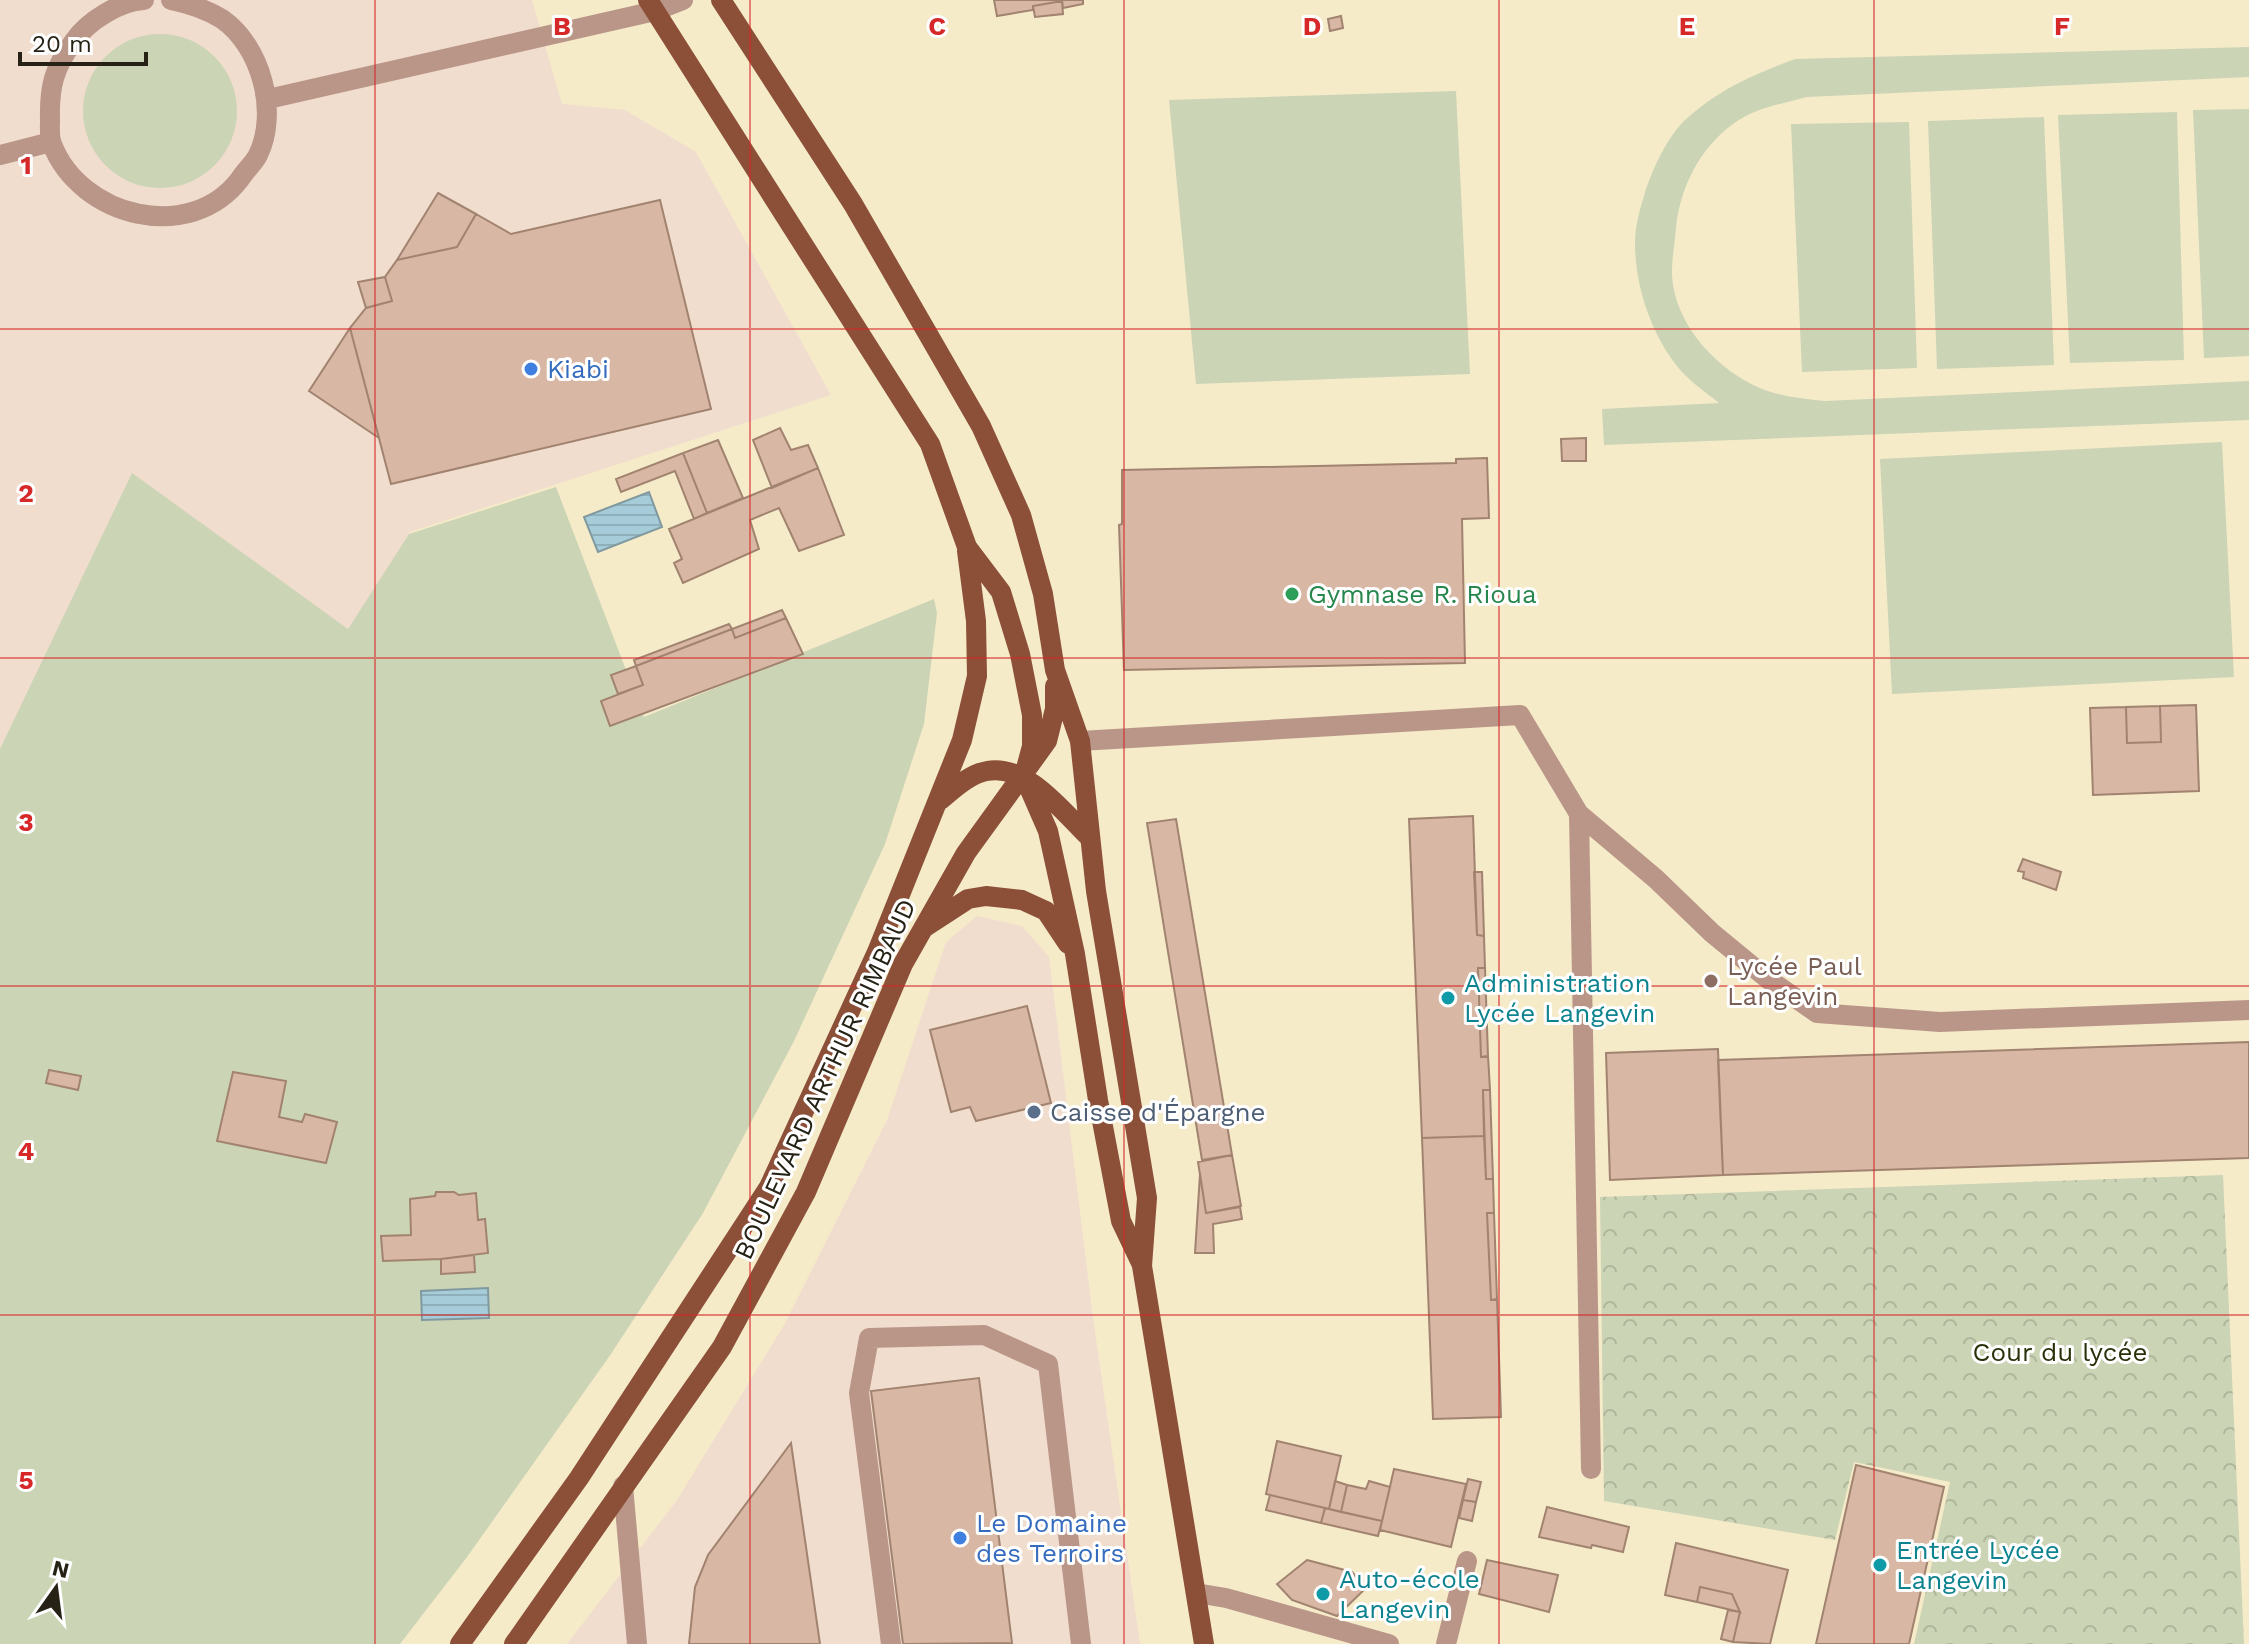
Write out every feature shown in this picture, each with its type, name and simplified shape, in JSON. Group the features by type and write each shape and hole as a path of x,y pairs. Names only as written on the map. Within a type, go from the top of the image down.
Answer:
{"main road":[{"path":"721,0 853,204 981,426 1021,515 1043,594 1055,670 1080,741 1089,837 1147,1198 1142,1266 1204,1644"},
{"path":"652,5 930,444 967,547 1001,592 1020,654 1032,715 1032,746 1024,776 1048,831 1075,954 1121,1221 1142,1266"},
{"name":"BOULEVARD ARTHUR RIMBAUD","path":"460,1644 579,1478 769,1187 877,952 962,740 977,676 976,621 967,547"},
{"name":"BOULEVARD ARTHUR RIMBAUD","path":"514,1644 722,1347 806,1192 903,964 966,853 1047,741 1055,709 1055,670"},
{"path":"938,802 969,778 987,771 1009,771 1024,776 1089,837"},
{"path":"925,927 968,899 986,896 1022,900 1046,911 1075,954"}],"street":[{"path":"144,0 131,0 83,28 59,61 49,95 51,142 71,174 102,202 132,215 170,217 203,208 231,191 258,154 268,112 268,99 250,48 224,20 198,6 171,0"},
{"path":"268,99 683,0"},
{"path":"0,155 51,142"},
{"path":"1080,741 1520,715 1579,814 1656,879 1712,933 1768,979 1817,1013 1940,1022 2249,1010"},
{"path":"1579,814 1591,1469"},
{"path":"891,1644 859,1393 869,1338 984,1335 1048,1364 1081,1644"},
{"path":"623,1486 637,1644"},
{"path":"1446,1644 1467,1561"},
{"path":"1196,1593 1226,1598 1389,1644"}],"shaded area":[{"path":"0,0 532,0 562,104 625,110 696,152 831,395 410,532 350,633 0,753"},
{"path":"977,916 1022,926 1049,957 1093,1318 1140,1644 567,1644 677,1500 784,1325 887,1120 946,942"}],"green space":[{"path":"160,34 189,40 215,56 231,82 237,111 231,140 215,166 189,182 160,188 131,182 105,166 89,140 83,111 89,82 105,56 131,40"},
{"path":"2249,47 2249,77 1807,97 1759,110 1721,134 1693,170 1678,213 1672,271 1680,309 1701,343 1731,371 1748,382 1779,394 1825,401 2249,381 2249,420 1604,445 1602,409 1719,403 1682,372 1662,344 1642,294 1635,243 1646,189 1667,144 1684,121 1723,92 1795,59"},
{"path":"1456,91 1470,374 1196,384 1169,100"},
{"path":"2249,109 2249,356 2204,358 2193,110"},
{"path":"2177,112 2184,360 2070,363 2058,115"},
{"path":"2044,117 2054,365 1937,369 1928,121"},
{"path":"1909,122 1917,368 1802,372 1791,124"},
{"path":"2222,442 2234,677 1892,694 1880,459"},
{"path":"132,473 348,629 409,534 556,487 644,717 934,599 937,613 924,724 885,844 794,1041 703,1213 611,1354 467,1557 400,1644 0,1644 0,749"},
{"name":"Cour du lycée","path":"2223,1175 2244,1644 1914,1644 1950,1482 1854,1462 1835,1540 1604,1501 1600,1197"}],"water":[{"path":"649,492 662,527 598,552 584,517"},
{"path":"488,1288 489,1318 422,1320 421,1291"}],"building":[{"path":"994,0 1062,0 1062,1 997,16"},
{"path":"1062,0 1083,0 1083,4 1063,8"},
{"path":"1062,1 1063,14 1035,17 1033,6"},
{"path":"1341,16 1343,28 1330,31 1328,19"},
{"path":"438,193 476,214 457,247 397,260"},
{"name":"Kiabi","path":"660,200 711,409 391,484 350,328 366,308 392,301 385,277 397,260 457,247 476,214 511,234"},
{"path":"385,277 392,301 366,308 358,282"},
{"path":"350,328 379,438 309,391"},
{"path":"780,428 791,450 808,445 818,468 772,488 753,440"},
{"path":"1586,438 1586,461 1562,461 1561,439"},
{"path":"718,440 743,498 707,513 683,453"},
{"path":"683,453 707,513 694,519 675,471 621,492 616,479"},
{"name":"Gymnase R. Rioua","path":"1487,458 1489,518 1462,519 1465,663 1124,670 1119,525 1122,524 1122,470 1456,463 1456,459"},
{"path":"818,468 844,535 799,551 779,508 750,520 759,549 683,583 674,563 682,559 669,529"},
{"path":"782,610 786,618 735,638 732,629"},
{"path":"786,618 803,654 610,726 601,701 643,685 636,666 732,629 735,638"},
{"path":"729,624 732,629 636,666 634,660"},
{"path":"636,666 643,685 618,694 611,675"},
{"path":"2196,705 2199,791 2093,795 2090,708 2126,707 2127,743 2161,742 2160,706"},
{"path":"2160,706 2161,742 2127,743 2126,707"},
{"name":"Administration Lycée Langevin","path":"1473,816 1477,935 1484,936 1485,968 1478,968 1481,1057 1488,1056 1490,1090 1483,1090 1484,1136 1422,1138 1409,819"},
{"path":"1176,819 1232,1155 1202,1160 1147,823"},
{"path":"2023,859 2061,872 2056,890 2023,878 2024,872 2018,871"},
{"path":"1474,872 1482,872 1484,936 1477,935"},
{"path":"1478,968 1485,968 1488,1056 1481,1057"},
{"path":"1027,1006 1051,1103 976,1121 970,1107 951,1112 930,1030"},
{"path":"2249,1042 2249,1158 1723,1175 1718,1060"},
{"path":"1718,1049 1723,1175 1610,1180 1606,1053"},
{"path":"49,1070 81,1076 78,1090 46,1083"},
{"path":"233,1072 286,1081 279,1117 302,1122 305,1114 337,1122 326,1163 217,1141"},
{"path":"1483,1090 1490,1090 1493,1179 1486,1179"},
{"path":"1484,1136 1486,1179 1493,1179 1494,1213 1487,1213 1491,1300 1497,1299 1501,1417 1433,1419 1422,1138"},
{"path":"1232,1155 1241,1206 1206,1213 1198,1162"},
{"path":"1200,1174 1206,1213 1240,1207 1242,1219 1213,1224 1214,1253 1195,1253"},
{"path":"436,1192 459,1195 476,1193 478,1220 485,1219 488,1253 441,1259 383,1261 381,1236 411,1235 410,1199 435,1196"},
{"path":"1487,1213 1494,1213 1497,1299 1491,1300"},
{"path":"474,1255 475,1272 441,1274 441,1259"},
{"path":"979,1378 1012,1643 903,1644 871,1391"},
{"path":"1277,1441 1341,1456 1329,1509 1266,1494"},
{"path":"791,1443 820,1644 689,1644 695,1587 708,1555"},
{"name":"Entrée Lycée Langevin","path":"1856,1465 1944,1487 1909,1644 1816,1644"},
{"path":"1394,1469 1466,1484 1451,1547 1380,1530"},
{"path":"1468,1479 1481,1482 1476,1502 1463,1500"},
{"path":"1335,1481 1347,1485 1341,1512 1329,1509"},
{"path":"1369,1481 1390,1487 1382,1521 1341,1512 1347,1485 1366,1489"},
{"path":"1270,1495 1325,1508 1321,1523 1266,1510"},
{"path":"1463,1500 1476,1502 1472,1521 1459,1518"},
{"path":"1547,1507 1629,1527 1623,1552 1539,1537"},
{"path":"1325,1508 1382,1521 1378,1536 1321,1523"},
{"path":"1676,1543 1788,1570 1770,1644 1733,1642 1740,1612 1732,1594 1700,1587 1697,1602 1665,1595"},
{"name":"Auto-école Langevin","path":"1307,1560 1352,1572 1366,1588 1337,1616 1292,1600 1277,1584"},
{"path":"1487,1560 1558,1575 1549,1612 1479,1594"},
{"path":"1700,1587 1732,1594 1740,1612 1697,1602"},
{"path":"1728,1610 1740,1612 1733,1642 1721,1639"}],"place":[{"name":"Kiabi","path":"531,369"},
{"name":"Gymnase R. Rioua","path":"1292,594"},
{"name":"Lycée Paul Langevin","path":"1711,981"},
{"name":"Administration Lycée Langevin","path":"1448,998"},
{"name":"Caisse d'Épargne","path":"1034,1112"},
{"name":"Le Domaine des Terroirs","path":"960,1538"},
{"name":"Entrée Lycée Langevin","path":"1880,1565"},
{"name":"Auto-école Langevin","path":"1323,1594"}]}
